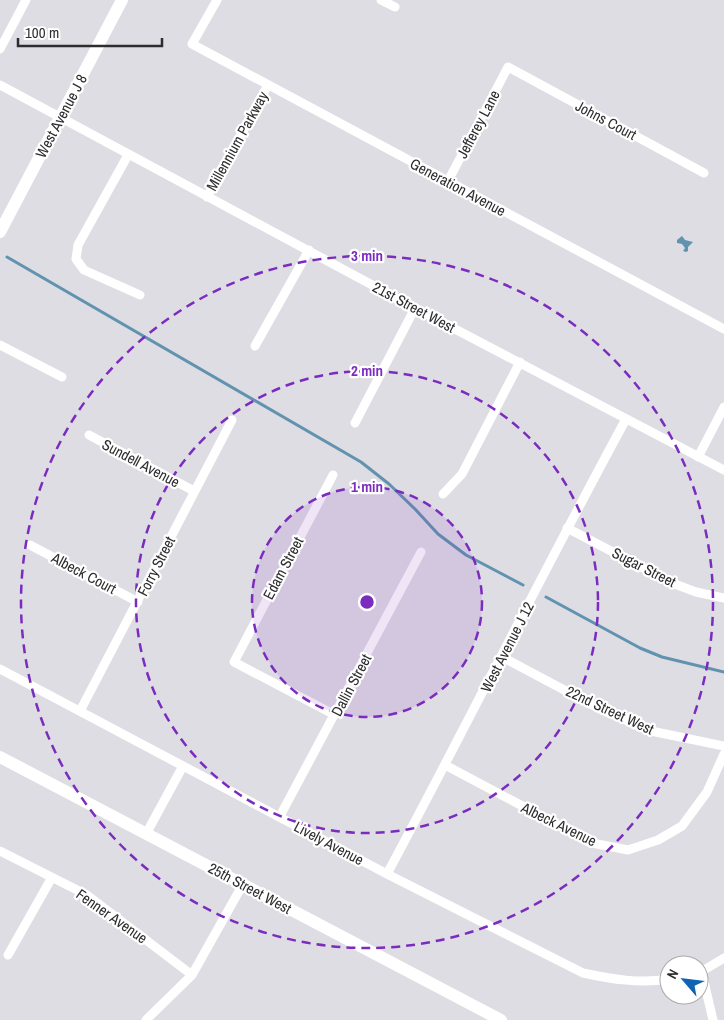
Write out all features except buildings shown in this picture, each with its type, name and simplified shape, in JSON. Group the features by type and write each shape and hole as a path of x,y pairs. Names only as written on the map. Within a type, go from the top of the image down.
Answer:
{"street":[{"path":"0,49 26,0"},
{"name":"West Avenue J 8","path":"0,232 122,0"},
{"name":"Generation Avenue","path":"217,0 192,44 724,329"},
{"path":"381,0 395,7"},
{"name":"Johns Court","path":"508,67 704,173"},
{"name":"Jefferey Lane","path":"448,181 508,67"},
{"name":"21st Street West","path":"0,85 415,308 724,470"},
{"name":"Millennium Parkway","path":"207,197 268,85"},
{"path":"128,155 78,245 76,259 84,270 140,295"},
{"path":"254,346 309,250"},
{"path":"355,423 415,308"},
{"path":"0,345 62,377"},
{"path":"443,494 462,474 520,362"},
{"path":"698,457 724,407"},
{"name":"West Avenue J 12","path":"387,874 502,657 567,528 626,419"},
{"name":"Forry Street","path":"80,711 232,420"},
{"name":"Sundell Avenue","path":"88,435 194,491"},
{"name":"Edam Street","path":"333,475 234,662 335,715"},
{"name":"Sugar Street","path":"567,528 672,583 696,592 724,598"},
{"name":"Albeck Court","path":"30,544 138,602"},
{"name":"Dallin Street","path":"280,816 421,552"},
{"name":"22nd Street West","path":"502,657 600,709 651,731 724,746"},
{"name":"Lively Avenue","path":"0,669 387,874 583,973 613,980 659,981"},
{"name":"Albeck Avenue","path":"445,765 592,843 628,850 658,840 682,826 707,792 724,754"},
{"name":"25th Street West","path":"0,757 501,1020"},
{"path":"146,834 183,766"},
{"name":"Fenner Avenue","path":"0,852 51,879 87,895 192,975"},
{"path":"8,955 51,879"},
{"path":"146,1020 192,975 243,884"},
{"path":"709,967 724,958"},
{"path":"709,1005 713,1020"}],"water":[{"path":"682,236 685,240 693,242 686,252 683,251 685,248 682,244 677,243 677,240"}],"waterway":[{"path":"7,257 361,462 389,484 438,534 466,555 523,585"},
{"path":"546,597 640,648 662,657 724,672"}]}
